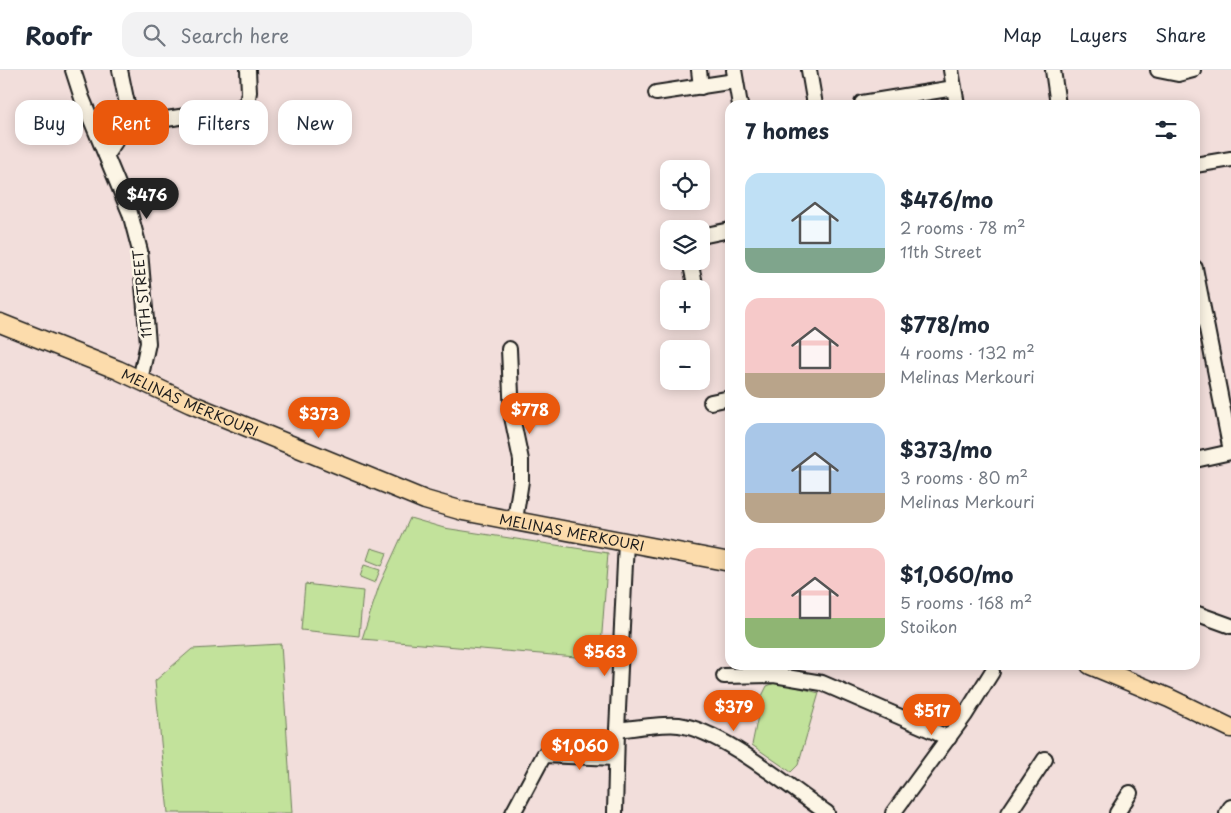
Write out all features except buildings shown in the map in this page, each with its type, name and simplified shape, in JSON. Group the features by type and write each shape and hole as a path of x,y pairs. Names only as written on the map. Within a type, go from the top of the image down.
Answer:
{"main road":[{"name":"MELINAS MERKOURI","path":"0,323 425,500 463,511 725,561"},
{"path":"1117,670 1231,728"}],"street":[{"name":"11TH STREET","path":"73,70 130,212 140,251 148,343 140,380"},
{"path":"120,70 126,100"},
{"path":"169,118 239,108 247,102 249,92 248,70"},
{"path":"699,70 702,87"},
{"path":"809,70 814,100"},
{"path":"951,70 956,100"},
{"path":"1053,70 1057,100"},
{"path":"1158,70 1178,74 1193,70"},
{"path":"656,93 702,87 735,76 739,100"},
{"path":"880,100 954,88"},
{"path":"106,156 113,145"},
{"path":"1200,164 1231,159"},
{"path":"710,234 725,231"},
{"path":"1200,294 1231,452 1200,459"},
{"path":"509,349 512,417 520,460 521,481 515,520"},
{"path":"711,402 725,399"},
{"path":"615,813 626,542"},
{"path":"1200,615 1231,626"},
{"path":"893,813 949,738 992,672"},
{"path":"724,676 774,676 822,683 949,738"},
{"path":"617,730 678,725 705,733 748,757 826,813"},
{"path":"513,813 544,755 616,758"},
{"path":"1009,813 1045,758"},
{"path":"1117,813 1130,793"},
{"path":"1227,813 1231,807"}],"green space":[{"path":"410,518 444,528 608,553 600,659 362,639 379,586"},
{"path":"371,548 387,553 382,566 367,560"},
{"path":"364,565 380,570 375,583 360,577"},
{"path":"305,584 363,591 359,636 301,630"},
{"path":"281,644 292,813 168,813 155,681 192,649"},
{"path":"775,683 819,693 798,765 791,772 752,745 762,696 767,686"}]}
